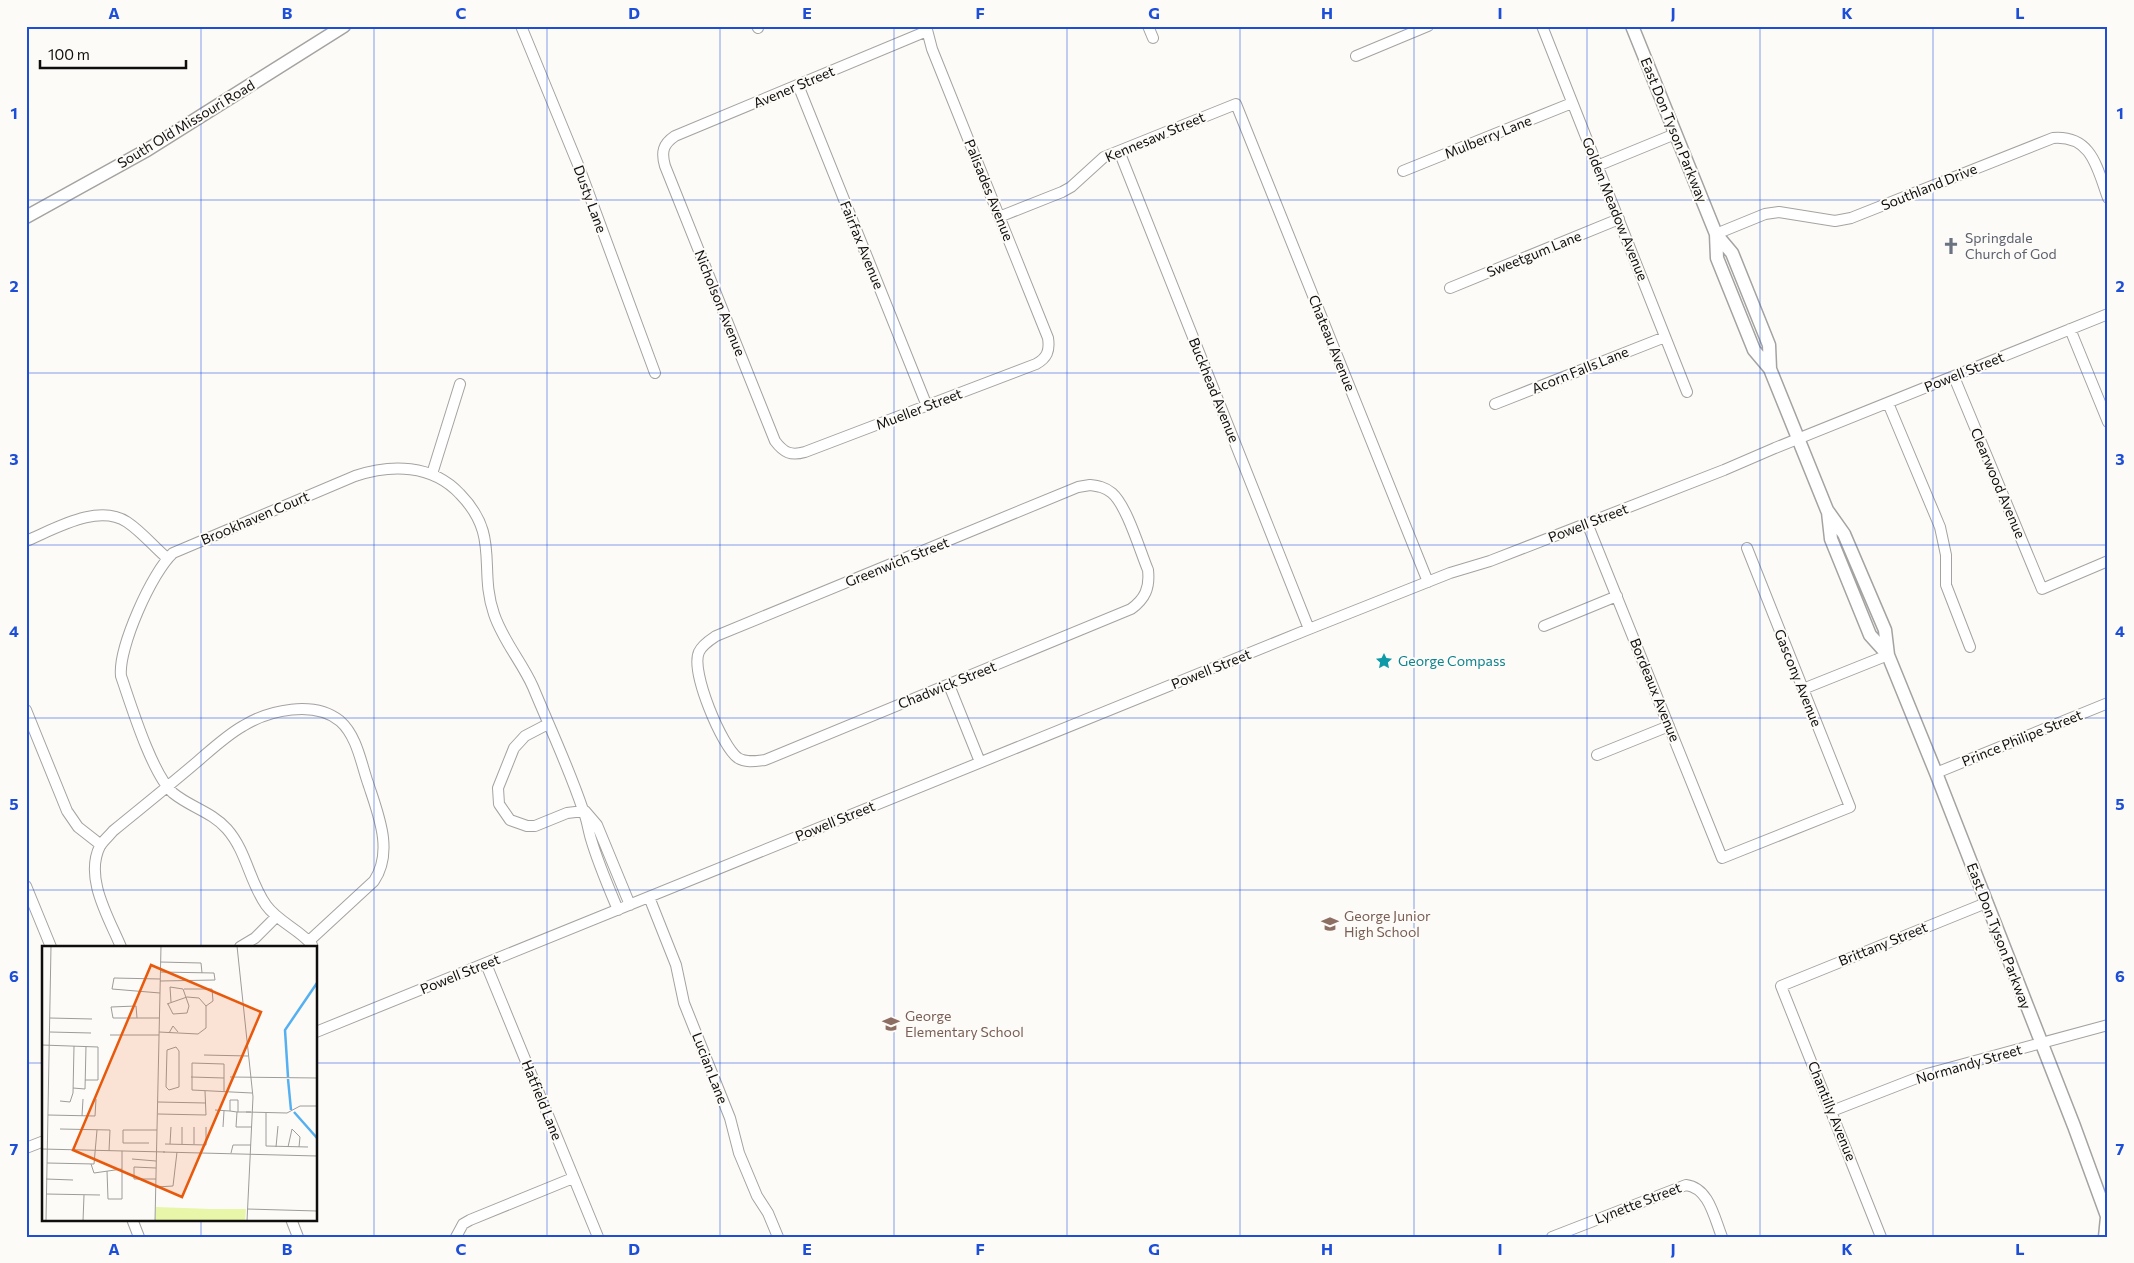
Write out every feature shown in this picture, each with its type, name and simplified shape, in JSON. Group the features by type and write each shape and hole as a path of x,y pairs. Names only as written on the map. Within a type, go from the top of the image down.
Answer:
{"main road":[{"name":"South Old Missouri Road","path":"26,217 147,150 344,26"},
{"name":"East Don Tyson Parkway","path":"1632,26 1716,234 1732,253 1769,345 1770,369 1827,510 1844,534 1885,630 1888,655 1936,773 2040,1044 2074,1126 2107,1218 2105,1237"}],"street":[{"name":"Dusty Lane","path":"521,26 578,167 655,373"},
{"path":"1148,26 1153,38"},
{"path":"1356,56 1428,26"},
{"name":"Golden Meadow Avenue","path":"1542,26 1687,392"},
{"name":"Avener Street","path":"663,147 668,140 675,136 927,29"},
{"name":"Palisades Avenue","path":"927,29 932,49 1048,338 1048,354"},
{"name":"Fairfax Avenue","path":"798,85 927,406"},
{"name":"Mulberry Lane","path":"1403,171 1572,103"},
{"name":"Kennesaw Street","path":"999,217 1071,188 1104,157 1236,104"},
{"name":"Chateau Avenue","path":"1236,104 1428,582"},
{"path":"1597,166 1676,134"},
{"name":"Southland Drive","path":"1716,234 1765,214 1779,212 1835,221 1851,218 2053,138 2065,137 2076,140 2085,148 2093,158 2108,198"},
{"name":"Nicholson Avenue","path":"663,147 664,166 768,422 780,448 787,453"},
{"name":"Buckhead Avenue","path":"1119,151 1309,629"},
{"name":"Sweetgum Lane","path":"1450,288 1618,219"},
{"name":"Powell Street","path":"318,1031 1309,629 1464,568 1490,561 1724,470 2108,314"},
{"path":"2070,329 2108,422"},
{"name":"Acorn Falls Lane","path":"1495,404 1665,336"},
{"name":"Mueller Street","path":"787,453 796,455 805,452 927,406 1036,364 1048,354"},
{"name":"Clearwood Avenue","path":"1954,377 2042,589 2108,561"},
{"path":"432,474 460,384"},
{"path":"1888,403 1940,527 1946,556 1946,585 1970,647"},
{"name":"Brookhaven Court","path":"167,786 236,730 251,722 278,712 308,709 331,715 340,722 354,742 380,823 383,839 382,864 379,874 368,889 311,943 276,917 258,892 242,851 226,828 219,820 185,801 167,786 156,768 126,689 120,667 125,647 154,577 167,558 182,548 374,470 404,467 432,474 459,493 480,521 487,550 489,592 494,613 506,643 532,685 584,811 596,855 618,910"},
{"name":"Greenwich Street","path":"740,760 731,752 724,740 699,680 696,666 699,652 716,636 734,628 1078,487 1090,485 1101,486 1112,493 1121,504 1148,570 1149,582 1146,593"},
{"path":"26,541 90,515 111,515 127,522 167,558"},
{"name":"Bordeaux Avenue","path":"1587,524 1722,858"},
{"name":"Gascony Avenue","path":"1722,858 1850,808 1747,548"},
{"name":"Chadwick Street","path":"740,760 752,762 765,760 1131,610 1146,593"},
{"path":"1544,626 1617,596"},
{"path":"1803,690 1888,655"},
{"path":"949,684 980,762"},
{"name":"Prince Philipe Street","path":"1936,773 2108,703"},
{"path":"26,710 67,811 78,827 101,845"},
{"path":"548,724 525,736 514,748 498,788 499,804 510,820 527,826 535,826 567,813 584,811"},
{"path":"1597,755 1669,726"},
{"path":"121,946 96,885 96,858 101,845 113,831 167,786"},
{"name":"Brookhaven Court","path":"584,811 597,825 630,905"},
{"path":"26,886 51,946"},
{"name":"Lucian Lane","path":"649,897 676,965 684,1004 730,1118 739,1153 757,1196 768,1213 778,1237"},
{"name":"Brittany Street","path":"1781,986 1986,903"},
{"path":"242,946 255,938 276,917"},
{"name":"Hatfield Lane","path":"486,964 598,1237"},
{"name":"Chantilly Avenue","path":"1781,986 1881,1237"},
{"name":"Normandy Street","path":"1832,1111 1927,1074 2108,1025"},
{"path":"26,1148 42,1141"},
{"path":"457,1234 463,1224 470,1220 573,1178"},
{"name":"Lynette Street","path":"1552,1237 1676,1187 1686,1185 1696,1186 1708,1201 1722,1237"},
{"path":"132,1220 139,1237"},
{"path":"291,1220 298,1237"}],"place":[{"name":"Springdale Church of God","path":"1951,246"},
{"name":"George Compass","path":"1384,661"},
{"name":"George Junior High School","path":"1330,924"},
{"name":"George Elementary School","path":"891,1024"}]}
